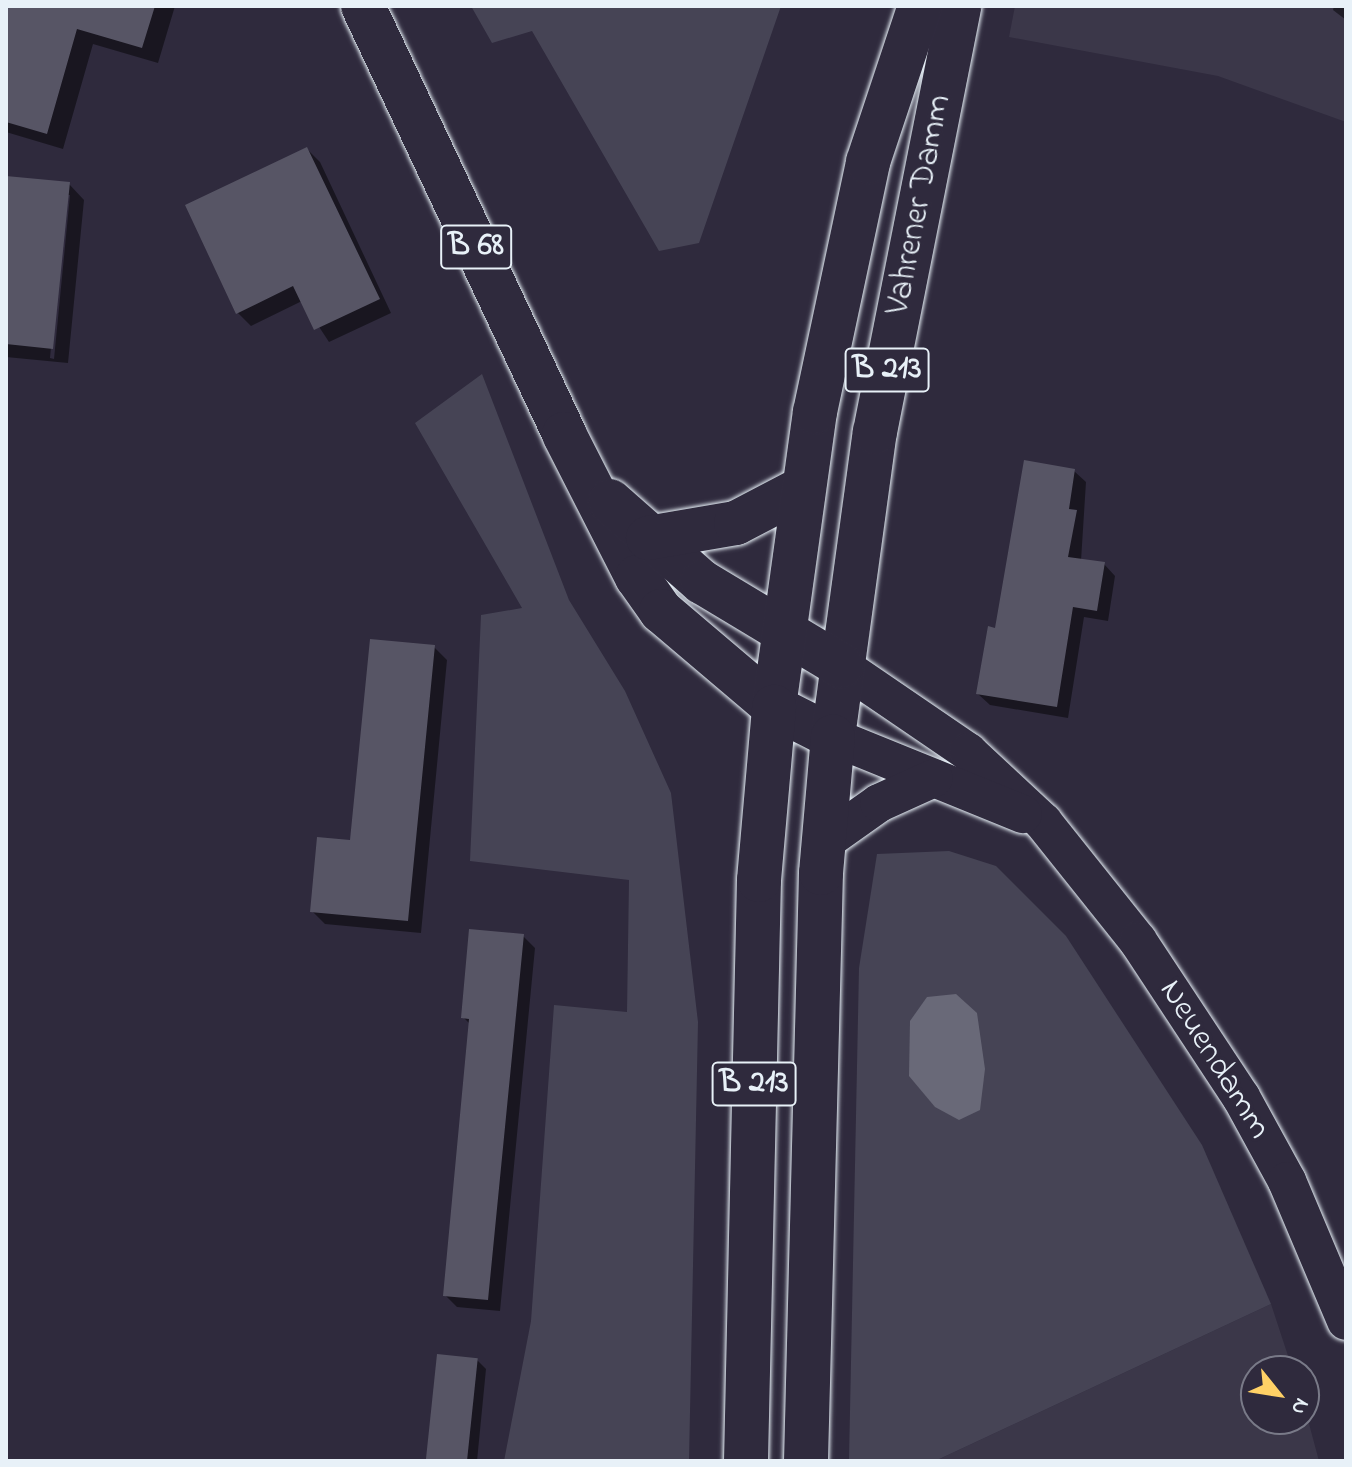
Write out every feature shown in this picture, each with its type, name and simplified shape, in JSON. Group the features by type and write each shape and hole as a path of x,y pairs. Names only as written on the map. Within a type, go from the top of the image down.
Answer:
{"main road":[{"name":"B 68","path":"363,6 564,434 594,485 613,534 661,611 774,707 833,737"},
{"name":"Vahrener Damm","path":"774,707 781,628 803,488 868,162 920,6"},
{"name":"Vahrener Damm","path":"833,737 875,432 959,6"},
{"name":"B 68","path":"594,485 648,538 702,582 842,666"},
{"path":"648,538 736,523 803,488"},
{"name":"B 213","path":"746,1461 759,880 774,707"},
{"name":"B 213","path":"806,1461 824,842 833,737"}],"street":[{"name":"Neuendamm","path":"842,666 968,752 1043,822 1138,941 1241,1097 1287,1181 1346,1321"},
{"name":"Neuendamm","path":"833,737 1043,822"},
{"path":"824,842 879,803 934,778"}],"shaded area":[{"path":"471,6 781,6 699,243 659,251 532,31 492,43"},
{"path":"1015,6 1346,6 1346,122 1218,76 1009,37"},
{"path":"482,374 569,600 625,691 671,793 698,1022 689,1461 504,1461 531,1321 554,1005 627,1012 629,880 470,861 481,615 522,608 415,423"},
{"path":"949,851 996,866 1066,936 1202,1145 1271,1304 935,1461 849,1461 859,968 877,854"},
{"path":"1271,1304 1288,1355 1240,1355 1240,1435 1312,1435 1319,1461 935,1461"}],"water":[{"path":"956,994 977,1013 985,1069 980,1110 959,1120 935,1107 909,1076 910,1021 927,997"}],"building":[{"path":"6,6 155,6 142,48 77,29 47,134 6,122"},
{"path":"307,147 380,299 314,330 293,286 236,314 185,205"},
{"path":"6,176 70,182 53,349 6,344"},
{"path":"1024,460 1075,469 1069,509 1077,510 1068,557 1105,562 1097,611 1073,607 1057,707 976,694 988,626 995,628"},
{"path":"370,639 435,645 408,921 310,912 317,837 350,840"},
{"path":"469,929 524,934 488,1300 443,1296 469,1019 461,1018"},
{"path":"437,1354 478,1358 467,1461 426,1460"}]}
